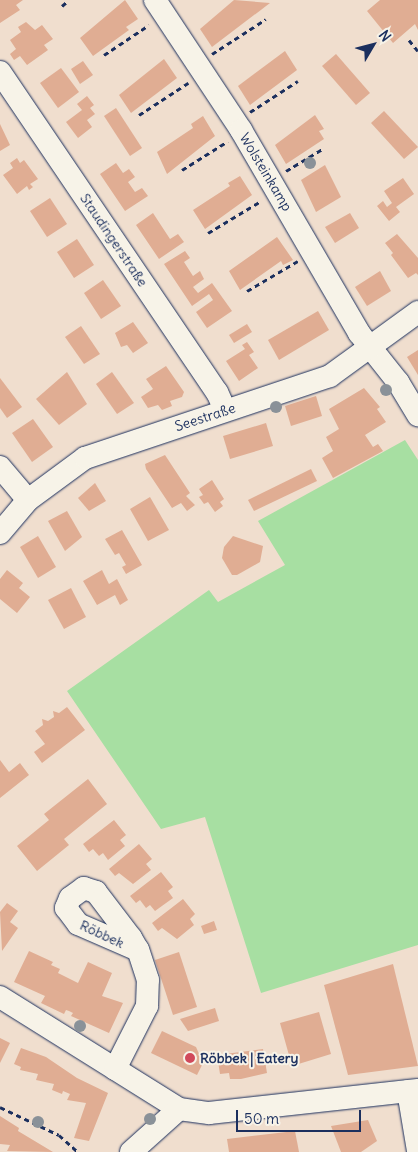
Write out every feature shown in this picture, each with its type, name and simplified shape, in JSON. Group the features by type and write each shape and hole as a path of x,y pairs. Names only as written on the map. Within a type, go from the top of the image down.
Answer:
{"street":[{"name":"Wolsteinkamp","path":"155,0 241,130 370,349 398,382 418,415"},
{"name":"Staudingerstraße","path":"0,72 217,392 225,410"},
{"name":"Seestraße","path":"0,533 28,500 85,458 225,410 289,392 330,376 370,349 418,312"},
{"path":"0,467 28,500"},
{"name":"Röbbek","path":"115,1069 149,999 148,980 138,950"},
{"path":"0,997 179,1110 209,1113 413,1090 416,1123 415,1150"},
{"path":"131,1152 179,1110"}],"path":[{"path":"62,6 69,0"},
{"path":"203,60 266,19"},
{"path":"104,56 150,24"},
{"path":"409,40 418,51"},
{"path":"138,115 196,78"},
{"path":"241,118 298,82"},
{"path":"182,170 234,137"},
{"path":"277,176 324,148"},
{"path":"208,234 270,196"},
{"path":"246,292 305,257"},
{"path":"0,1106 59,1135 78,1152"}],"green space":[{"path":"405,440 418,460 418,945 261,993 205,817 161,829 67,691 209,590 218,602 285,565 258,521"}],"building":[{"path":"0,0 23,0 16,5 20,10 0,23"},
{"path":"125,0 138,19 126,27 129,30 93,56 80,38"},
{"path":"234,0 270,3 212,47 200,29"},
{"path":"380,0 418,0 418,30 415,24 393,43 367,11"},
{"path":"26,22 35,30 42,25 53,39 44,45 48,50 27,65 20,56 14,60 10,54 16,49 10,40 21,32 18,27"},
{"path":"285,51 297,70 250,105 238,86"},
{"path":"336,54 370,93 356,105 322,66"},
{"path":"164,59 177,78 131,113 119,95"},
{"path":"83,61 93,75 80,84 71,69"},
{"path":"61,68 79,92 58,108 40,83"},
{"path":"87,96 94,105 90,108 95,114 87,120 92,127 78,138 66,122 82,110 77,104"},
{"path":"116,108 142,148 130,156 104,116"},
{"path":"384,111 418,147 404,159 371,123"},
{"path":"315,115 324,129 319,131 324,139 286,164 275,145"},
{"path":"203,116 215,136 167,174 157,152 193,128 191,124"},
{"path":"0,124 10,145 0,151"},
{"path":"17,158 20,163 24,160 38,179 30,184 33,187 29,190 27,186 17,194 3,175 13,168 10,163"},
{"path":"116,163 123,173 129,169 135,177 128,182 135,192 142,188 148,196 125,211 100,174"},
{"path":"325,165 341,197 316,212 301,180"},
{"path":"240,176 252,195 205,229 193,210 230,186 228,183"},
{"path":"403,178 414,194 396,207 400,212 389,221 377,206 383,201 387,207 392,203 384,191"},
{"path":"50,198 67,224 47,237 30,211"},
{"path":"153,213 170,239 178,234 184,242 159,259 136,225"},
{"path":"350,213 359,228 335,243 325,227"},
{"path":"397,234 418,258 418,275 416,273 408,278 391,255 393,253 385,243"},
{"path":"277,237 293,260 283,265 281,261 240,290 229,271"},
{"path":"77,239 94,265 74,278 57,252"},
{"path":"185,251 190,258 184,262 193,276 200,271 204,279 193,287 198,293 212,283 232,311 207,328 196,312 213,300 209,294 192,306 164,264"},
{"path":"380,271 391,291 367,306 355,287"},
{"path":"103,280 121,306 101,319 84,293"},
{"path":"318,311 329,330 279,360 268,340"},
{"path":"133,322 148,343 133,353 127,345 121,347 115,333"},
{"path":"247,324 252,332 234,343 229,335"},
{"path":"81,326 100,354 84,364 65,337"},
{"path":"247,342 254,352 249,355 258,368 239,381 226,361 245,349 242,345"},
{"path":"418,350 418,375 407,357"},
{"path":"166,366 184,392 182,397 170,401 172,406 162,410 158,405 148,408 141,397 153,389 146,379"},
{"path":"67,372 87,404 59,425 36,399"},
{"path":"112,372 134,403 117,414 96,384"},
{"path":"0,378 22,407 7,418 0,408"},
{"path":"364,388 380,407 377,409 386,422 365,435 373,447 378,444 383,451 333,478 322,458 333,451 326,437 339,429 329,409"},
{"path":"316,396 322,416 291,426 285,406"},
{"path":"33,419 53,447 32,462 12,433"},
{"path":"266,423 273,446 230,459 223,436"},
{"path":"165,455 190,493 186,496 195,505 187,511 181,503 172,508 146,469 145,464"},
{"path":"311,469 317,481 254,511 248,500"},
{"path":"212,480 224,499 220,502 223,506 215,512 208,502 204,504 199,497 203,495 199,489"},
{"path":"95,483 106,501 89,511 78,498"},
{"path":"150,497 169,530 148,541 130,509"},
{"path":"67,511 82,537 65,551 48,521"},
{"path":"122,530 142,565 126,574 122,567 126,565 119,553 115,555 105,539"},
{"path":"38,536 56,567 38,578 20,547"},
{"path":"233,536 263,546 260,562 237,575 232,575 222,558 224,547"},
{"path":"7,570 23,583 19,588 30,597 17,613 0,599 0,579"},
{"path":"102,570 109,584 117,579 128,600 120,605 115,595 97,605 83,581"},
{"path":"71,588 86,617 64,629 48,600"},
{"path":"67,707 85,730 42,763 34,752 45,744 35,731 43,725 42,719 48,721 54,717 53,711 59,713"},
{"path":"0,760 9,772 20,763 29,775 0,798"},
{"path":"88,779 107,804 64,839 69,845 37,871 17,846 49,820 44,814"},
{"path":"114,820 126,835 120,840 125,846 108,860 103,853 99,856 93,849 89,852 83,844"},
{"path":"139,844 152,859 146,864 151,870 133,884 119,873 115,876 109,869"},
{"path":"161,872 173,887 168,891 173,898 155,911 150,905 146,908 140,900 136,903 130,896"},
{"path":"183,899 195,914 190,919 194,925 177,939 162,928 158,931 152,923"},
{"path":"7,903 18,911 10,922 18,928 2,951 0,912"},
{"path":"214,921 217,930 204,934 201,926"},
{"path":"29,951 53,962 51,965 60,969 58,973 78,983 88,962 112,973 102,996 123,1003 109,1033 71,1016 73,1013 69,1011 66,1010 64,1014 41,1003 45,996 14,982"},
{"path":"179,952 197,1007 173,1015 155,960"},
{"path":"393,964 418,1066 348,1075 324,985"},
{"path":"215,1008 219,1021 188,1031 180,1019"},
{"path":"319,1012 331,1054 292,1066 280,1023"},
{"path":"162,1031 196,1047 203,1063 197,1075 151,1053"},
{"path":"0,1038 10,1043 0,1063"},
{"path":"21,1048 46,1057 77,1078 108,1093 89,1141 74,1138 86,1103 67,1100 70,1094 63,1091 62,1094 52,1090 54,1084 36,1080 38,1074 20,1070 21,1067 14,1064"},
{"path":"263,1049 267,1073 241,1079 230,1079 229,1073 220,1074 217,1055"},
{"path":"0,1116 19,1128 18,1131 53,1152 7,1151 10,1145 0,1144"},
{"path":"368,1120 377,1141 361,1152 341,1152 331,1126"},
{"path":"295,1131 299,1152 229,1152 227,1139"}],"place":[{"name":"Röbbek | Eatery","path":"190,1058"}]}
